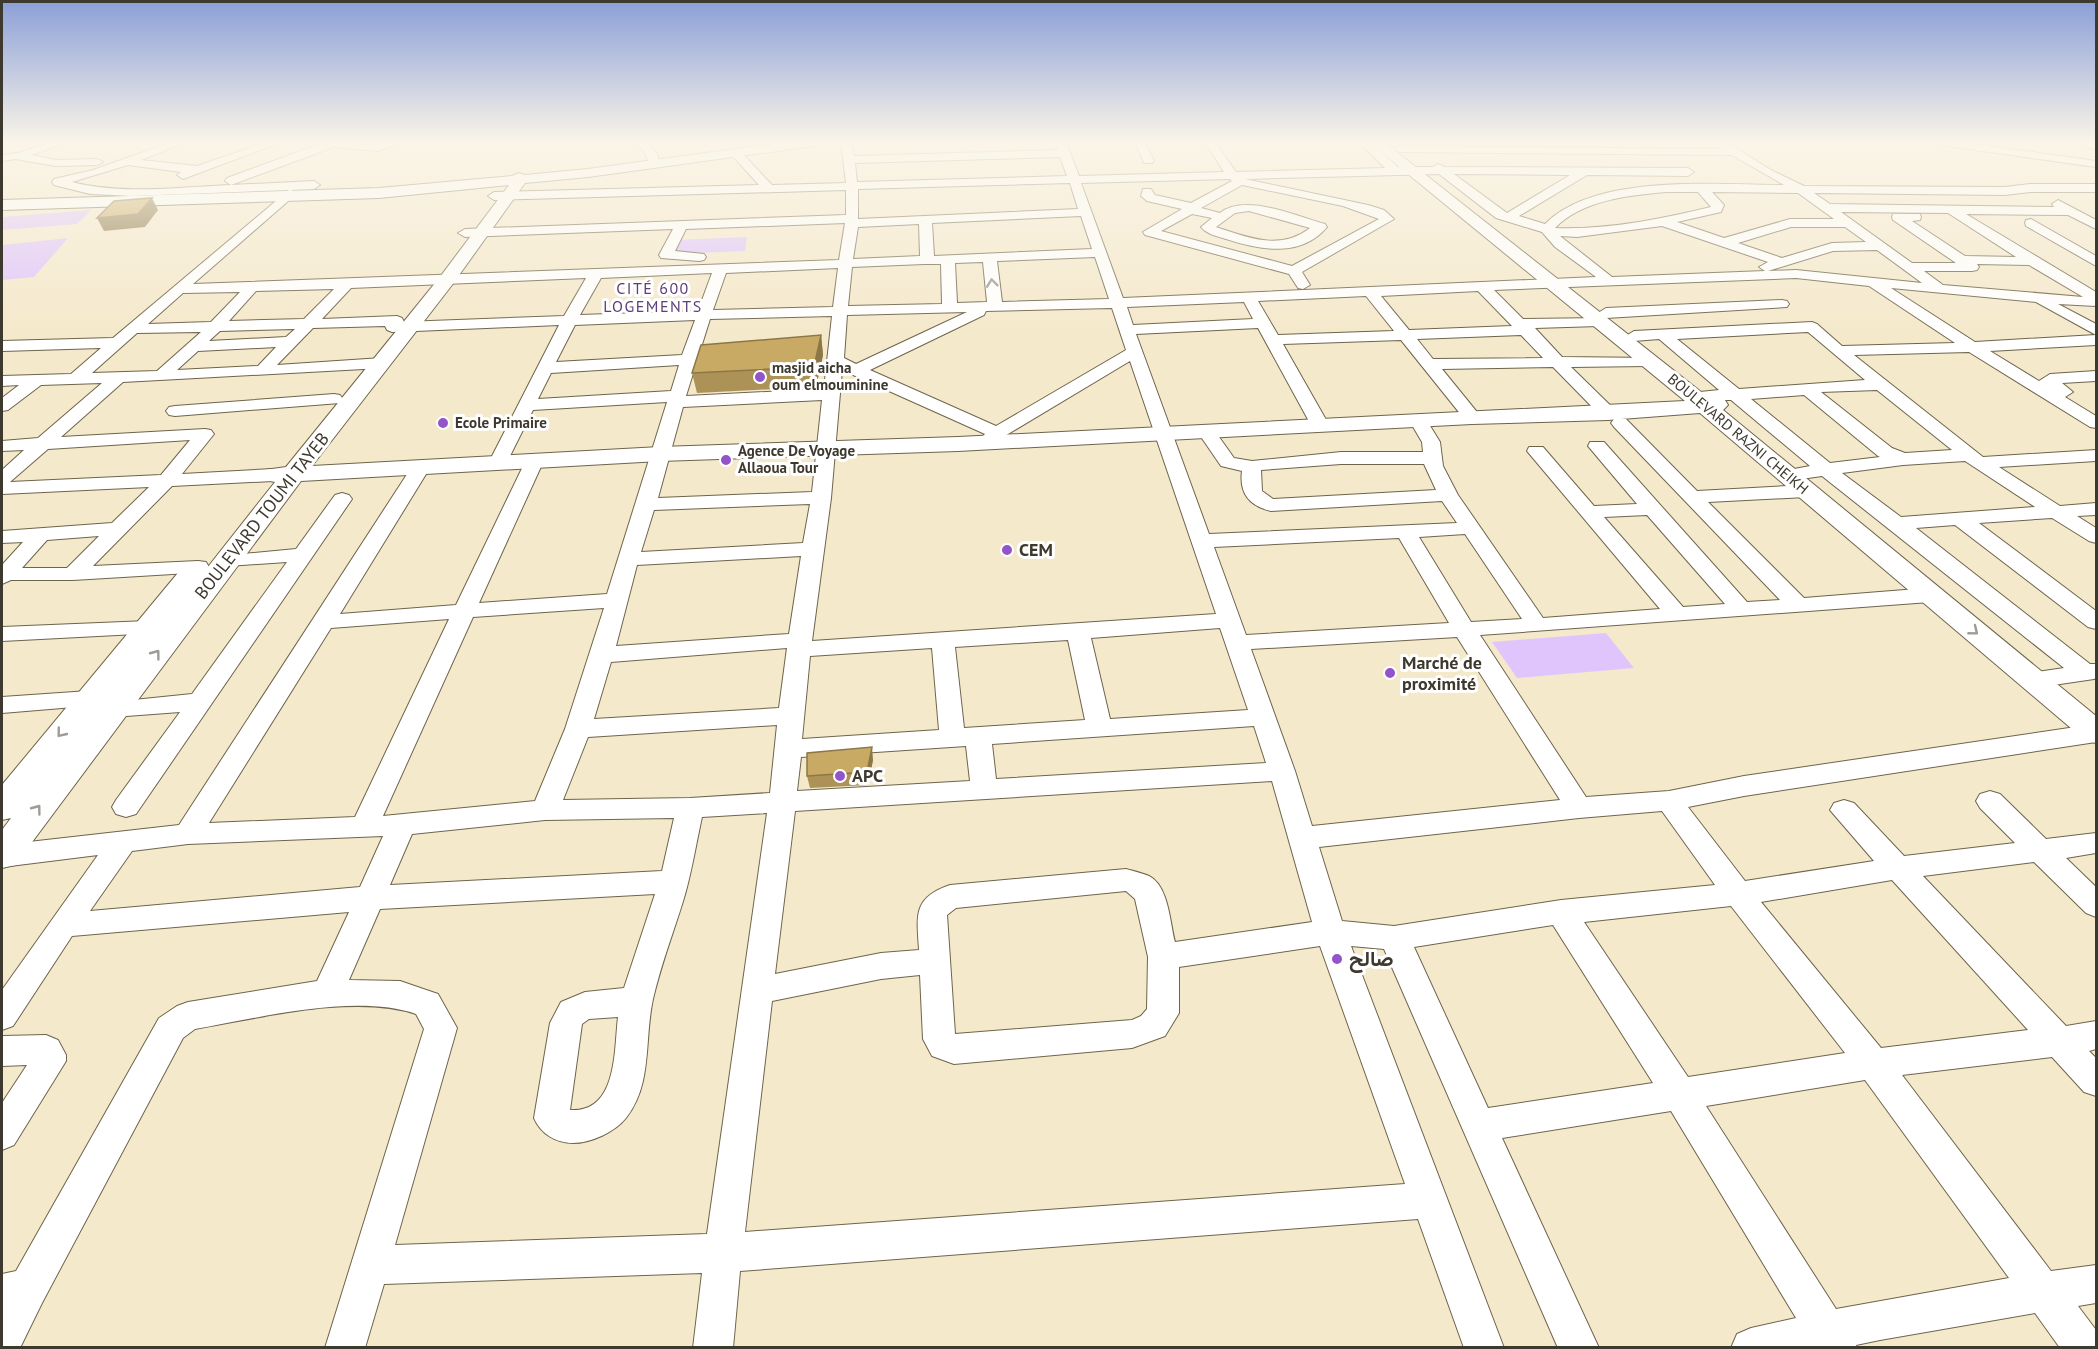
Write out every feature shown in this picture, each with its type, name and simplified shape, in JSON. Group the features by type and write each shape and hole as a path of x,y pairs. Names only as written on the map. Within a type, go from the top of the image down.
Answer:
{"main road":[{"name":"BOULEVARD TOUMI TAYEB","path":"2,808 198,567 284,473 437,281 494,205"},
{"name":"BOULEVARD RAZNI CHEIKH","path":"1460,205 1603,317 1648,361 1715,400"},
{"name":"BOULEVARD RAZNI CHEIKH","path":"1603,317 1634,336 1715,400 1930,595 2044,678 2097,708"},
{"name":"BOULEVARD TOUMI TAYEB","path":"2,856 228,560 334,399 372,363"},
{"path":"284,473 992,437 1164,433 1472,417 1614,418 1715,400"},
{"name":"BOULEVARD RAZNI CHEIKH","path":"1804,482 2044,678 2097,732"}],"street":[{"path":"75,379 276,205"},
{"path":"620,228 633,205"},
{"path":"720,205 852,221 1004,216 1085,208"},
{"path":"713,1347 723,1253 789,749 790,716 821,498 845,265 852,221 852,205"},
{"path":"1084,205 1282,771 1329,932 1484,1347"},
{"path":"1178,205 1222,217"},
{"path":"1196,205 1150,232 1294,271 1311,296"},
{"path":"1293,205 1320,212"},
{"path":"1294,271 1388,219 1385,215 1346,205"},
{"path":"1483,205 1508,218 1548,231 1577,233 1663,222 1717,209 1718,205"},
{"path":"1508,218 1530,205"},
{"path":"1548,231 1572,210 1588,205"},
{"path":"1823,205 1939,289"},
{"path":"1944,205 2034,262 2097,298"},
{"path":"2062,205 2071,210 2089,231"},
{"path":"474,233 681,226 742,206"},
{"path":"1249,207 1320,227 1304,238 1280,246 1264,246 1208,227 1231,210 1249,207"},
{"path":"1827,208 2071,210"},
{"path":"1894,208 1907,217"},
{"path":"1907,267 1972,268 1898,217 1965,218"},
{"path":"925,219 927,261"},
{"path":"1354,220 1376,225"},
{"path":"1663,222 1781,262"},
{"path":"1723,243 1790,223 1847,222"},
{"path":"2031,223 2097,263"},
{"path":"681,226 666,255 699,257 696,271"},
{"path":"1548,231 1557,242 1601,273 1608,281"},
{"path":"2047,233 2089,231"},
{"path":"1304,238 1337,248"},
{"path":"1742,276 1832,246 1881,246"},
{"path":"1819,250 1863,280 2097,423"},
{"path":"179,289 596,275 1100,253"},
{"path":"990,258 992,307"},
{"path":"948,260 950,308"},
{"path":"1961,260 2097,263"},
{"path":"545,810 578,729 615,613 616,600 631,559 689,360 720,270"},
{"path":"131,329 310,323 400,325 569,321 1118,303 1372,294 1482,286 1796,274 2097,302"},
{"path":"498,462 569,321 596,275"},
{"path":"1742,276 1812,327 1838,351 1974,459 2097,537"},
{"path":"263,370 346,284"},
{"path":"1482,286 1798,605"},
{"path":"161,376 216,326 252,287"},
{"path":"1372,294 1472,417"},
{"path":"2036,297 2097,330"},
{"path":"1249,298 1320,425"},
{"path":"1272,340 1525,327 1603,317 1782,304"},
{"path":"302,308 325,307"},
{"path":"836,356 992,307"},
{"path":"231,310 255,309"},
{"path":"1128,330 1263,323"},
{"path":"1634,336 1812,327"},
{"path":"1664,336 1715,400 1826,469 2091,671"},
{"path":"1838,351 2097,340"},
{"path":"194,346 291,342"},
{"path":"2,346 114,344"},
{"path":"836,356 992,437 1135,351"},
{"path":"546,368 723,357"},
{"path":"1429,364 1648,361"},
{"path":"2,381 206,374 372,363"},
{"path":"150,436 206,374"},
{"path":"2097,376 2047,381 2097,412"},
{"path":"2,479 120,377"},
{"path":"2,406 37,380"},
{"path":"1715,400 1808,390 1816,387 1881,385"},
{"path":"1808,390 1885,452 1903,459"},
{"path":"527,405 833,394"},
{"path":"175,411 334,399"},
{"path":"73,574 166,481 228,408"},
{"path":"1418,420 1431,442 1434,466 1448,495 1537,625"},
{"path":"1206,431 1228,462 1252,467 1341,458 1434,458"},
{"path":"2,446 205,434"},
{"path":"1597,446 1742,609"},
{"path":"1536,451 1677,614"},
{"path":"1692,497 1804,482 1826,469 1903,459 2097,455"},
{"path":"364,826 535,460"},
{"path":"188,834 422,466"},
{"path":"1252,467 1250,476 1252,492 1258,501 1271,505 1448,495"},
{"path":"2,488 284,473"},
{"path":"646,504 821,498"},
{"path":"126,807 342,499"},
{"path":"1589,512 1653,509"},
{"path":"1897,523 2097,509"},
{"path":"1960,519 2097,622"},
{"path":"1202,541 1470,528"},
{"path":"2,537 118,529"},
{"path":"1405,531 1464,629 1579,808"},
{"path":"3,576 41,534"},
{"path":"631,559 812,549"},
{"path":"228,560 303,555"},
{"path":"3,576 198,567"},
{"path":"1238,643 1537,625 1930,595"},
{"path":"321,622 616,600"},
{"path":"601,655 800,644 943,641 1229,620"},
{"path":"2,634 148,628"},
{"path":"1078,632 1100,729"},
{"path":"943,641 965,736 984,790"},
{"path":"2044,678 2091,671"},
{"path":"2,705 89,699"},
{"path":"113,710 199,702"},
{"path":"578,729 790,716"},
{"path":"789,749 1263,717"},
{"path":"1302,838 1579,808 1669,801 1744,786 2097,732"},
{"path":"2,856 188,834 402,825 545,810 690,808 1282,771"},
{"path":"1669,801 1738,894 1874,1064 2085,1347"},
{"path":"1990,801 2097,906"},
{"path":"636,1001 674,882 690,808"},
{"path":"1844,810 2097,1081"},
{"path":"328,993 372,898 402,825"},
{"path":"2,1016 63,925 123,843"},
{"path":"1163,957 1329,932 1394,938 1561,912 1738,894 1899,868 2097,843"},
{"path":"1126,880 1141,885 1149,896 1163,957 1163,1014 1154,1026 1132,1034 954,1049 944,1046 939,1039 934,961 932,912 950,897 1126,880"},
{"path":"63,925 372,898 674,882"},
{"path":"1561,912 1679,1093 1832,1339"},
{"path":"1394,938 1477,1126 1579,1347"},
{"path":"757,991 881,966 934,961"},
{"path":"2,1342 15,1291 171,1028 188,1016 328,993 400,995 427,1004 441,1028 345,1347"},
{"path":"1477,1126 1874,1064 2097,1035"},
{"path":"2,1051 46,1050 49,1060 2,1133"},
{"path":"370,1265 723,1253 1428,1200"},
{"path":"1751,1347 1832,1339 2043,1291 2097,1284"}],"shaded area":[{"path":"91,210 77,224 2,230 2,217"},
{"path":"747,237 745,251 671,254 676,240"},
{"path":"68,238 34,277 2,280 2,245"},
{"path":"1606,633 1634,668 1517,678 1492,642"}],"building":[{"path":"110,205 146,205 138,214 97,218"},
{"path":"821,335 814,367 692,373 701,345"},
{"path":"872,747 867,772 807,776 807,753"}],"place":[{"name":"masjid aicha oum elmouminine","path":"760,377"},
{"name":"Ecole Primaire","path":"443,423"},
{"name":"Agence De Voyage Allaoua Tour","path":"726,460"},
{"name":"CEM","path":"1007,550"},
{"name":"Marché de proximité","path":"1390,673"},
{"name":"APC","path":"840,776"},
{"name":"صالح","path":"1337,959"}],"district":[{"name":"CITÉ 600 LOGEMENTS","path":"653,297"}]}
